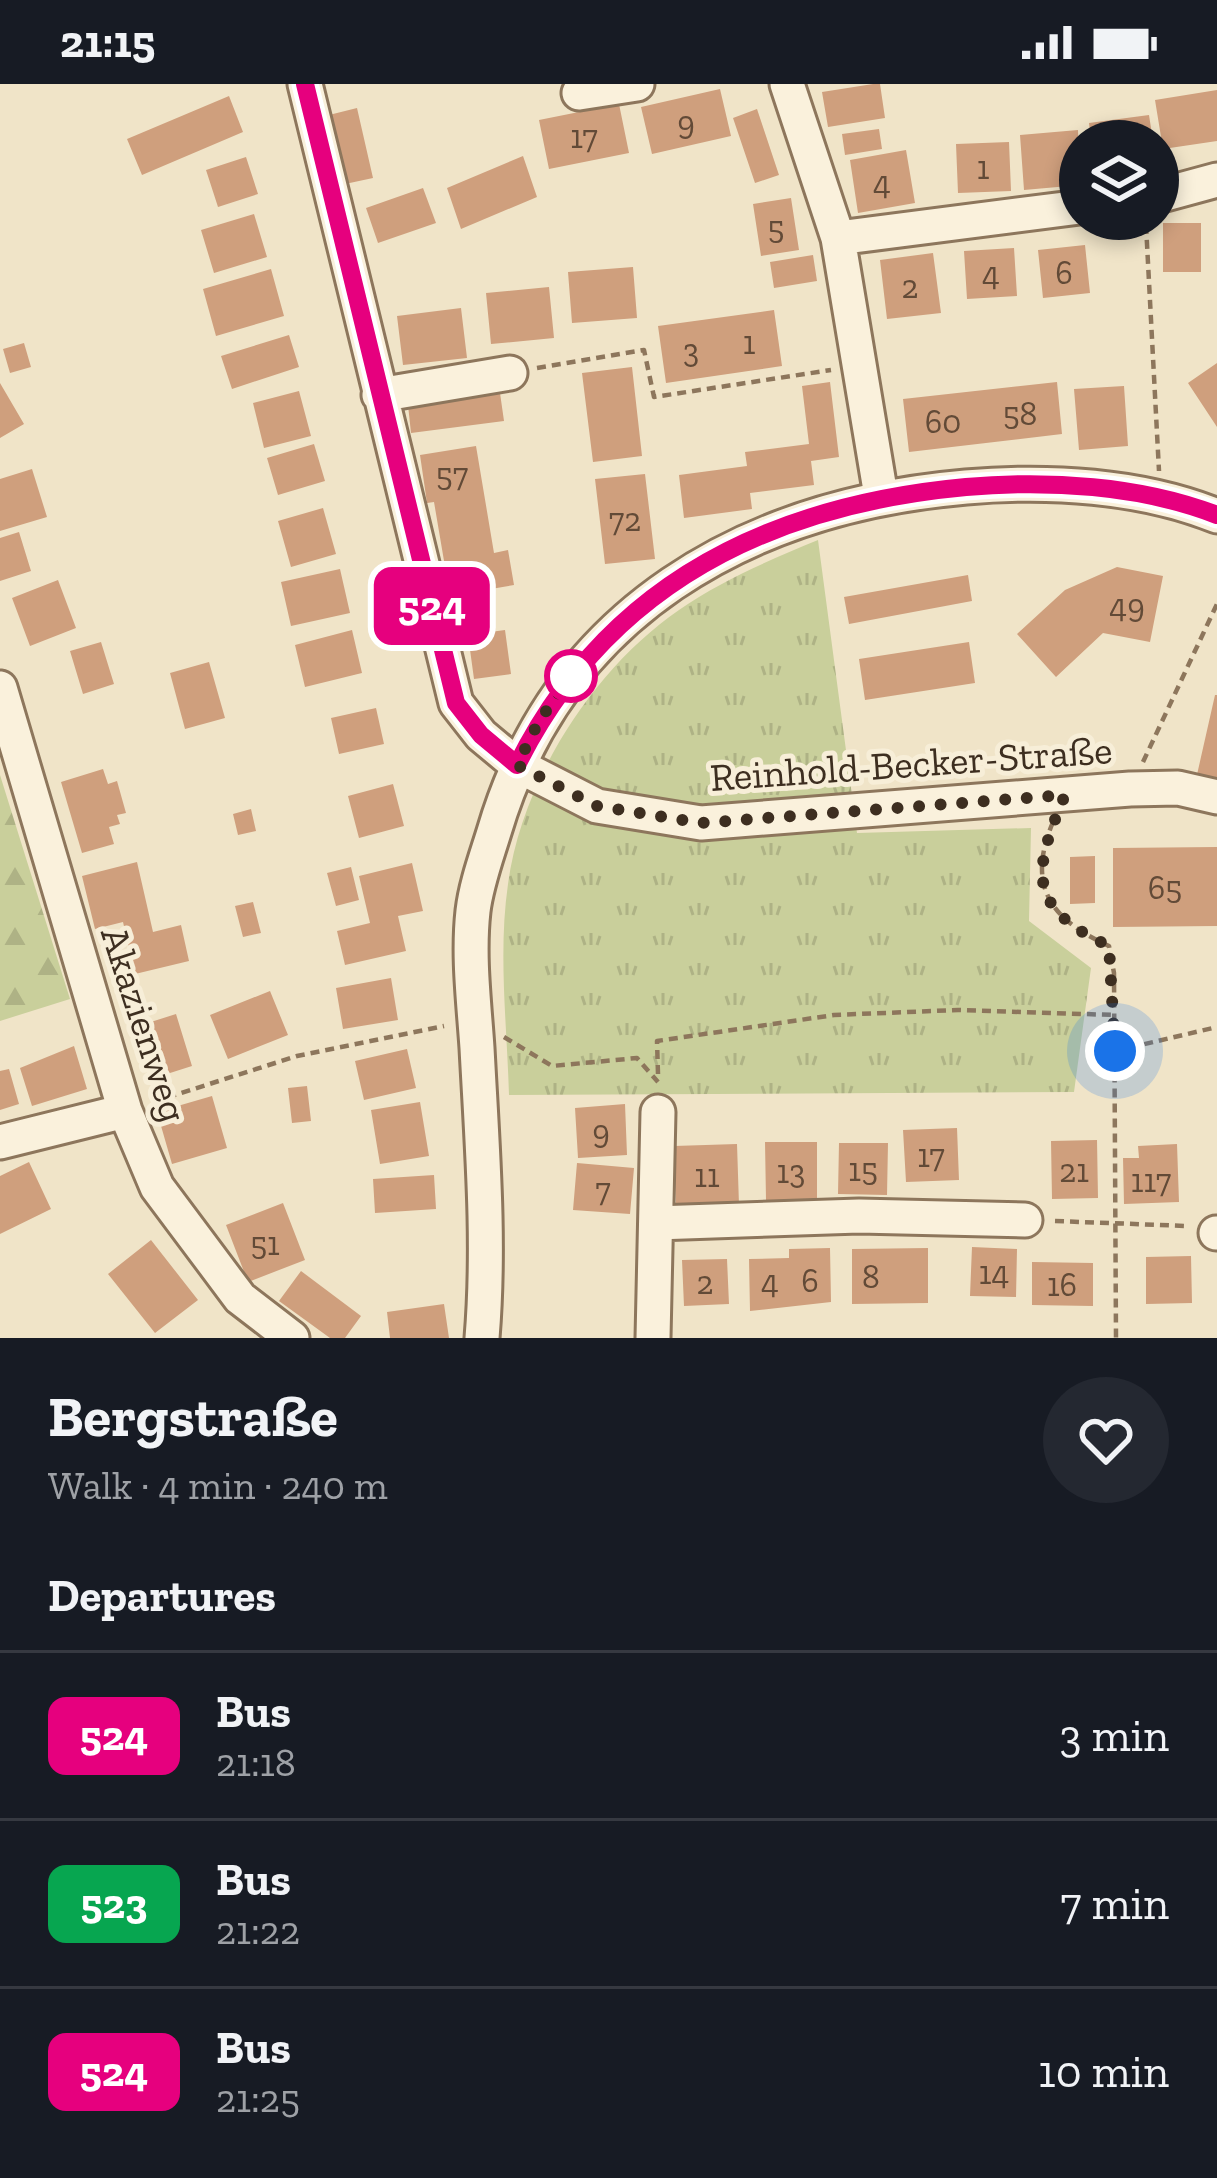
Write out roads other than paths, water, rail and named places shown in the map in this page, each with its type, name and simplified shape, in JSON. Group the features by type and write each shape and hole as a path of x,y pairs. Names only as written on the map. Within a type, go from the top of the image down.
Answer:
{"street":[{"name":"Reinhold-Becker-Straße","path":"305,84 456,703 481,735 517,765 597,806 701,823 1130,789 1178,788 1217,797"},
{"path":"579,92 637,84"},
{"path":"787,84 838,238 881,496"},
{"path":"1179,190 1217,180"},
{"path":"838,238 1059,210"},
{"path":"379,395 510,373"},
{"path":"482,1338 484,1185 473,910 517,765 568,679 619,624 677,579 730,547 881,496 1009,483 1160,499 1217,515"},
{"name":"Akazienweg","path":"0,688 125,1111 157,1187 240,1298 292,1338"},
{"path":"0,1142 125,1111"},
{"path":"653,1338 658,1112"},
{"path":"656,1223 859,1216 1025,1220"}]}
